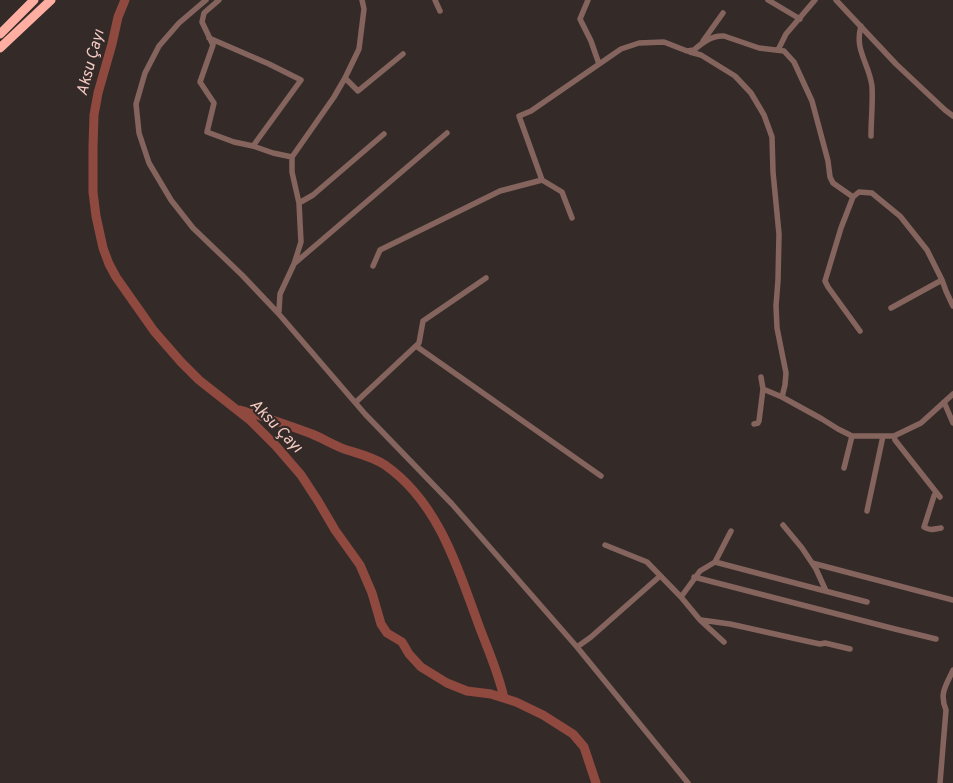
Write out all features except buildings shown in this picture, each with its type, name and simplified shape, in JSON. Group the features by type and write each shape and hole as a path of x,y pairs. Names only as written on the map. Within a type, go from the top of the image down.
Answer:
{"highway":[{"path":"0,34 34,0"},
{"path":"0,48 51,0"}],"street":[{"path":"206,0 179,23 159,46 145,73 136,104 138,133 149,164 193,228 242,275 365,414 452,504 577,647 688,783"},
{"path":"219,0 204,13 202,22 213,44 200,82 214,103 207,132 234,142 292,157"},
{"path":"278,314 280,294 294,264 301,242 299,203 292,172 292,157 334,97 359,49 364,10 362,0"},
{"path":"435,0 440,11"},
{"path":"588,0 580,19 600,64"},
{"path":"768,0 800,19"},
{"path":"778,50 786,34 816,0"},
{"path":"836,0 896,64 953,116"},
{"path":"687,50 694,50 702,43 723,13"},
{"path":"861,26 858,41 870,75 872,87 871,136"},
{"path":"702,43 719,36 724,36 758,48 784,51 794,62 812,101 828,161 830,177 833,183 853,197"},
{"path":"209,37 301,80 254,146"},
{"path":"572,218 562,192 542,180 520,116 531,111 621,48 639,43 664,42 701,55 735,76 751,93 764,115 772,137 773,172 780,234 776,306 777,328 786,373 782,396"},
{"path":"345,78 358,91 403,54"},
{"path":"294,264 448,133"},
{"path":"299,203 313,195 384,134"},
{"path":"373,266 380,250 500,191 542,180"},
{"path":"860,331 825,281 841,228 853,197 859,192 872,193 900,216 927,250 953,306"},
{"path":"356,402 419,343 423,321 486,278"},
{"path":"891,308 942,280"},
{"path":"416,346 601,476"},
{"path":"754,424 759,421 763,389 761,377"},
{"path":"763,389 782,396 852,436 894,436 921,423 953,394"},
{"path":"944,402 953,423"},
{"path":"844,468 852,436"},
{"path":"867,511 883,436"},
{"path":"894,436 895,440 938,495 934,496 924,527 931,530 941,528"},
{"path":"782,525 802,548 816,569 826,591"},
{"path":"681,597 694,577 715,562 731,531"},
{"path":"604,544 647,562 700,620 724,642"},
{"path":"715,562 867,602"},
{"path":"812,563 953,600"},
{"path":"577,647 591,637 660,576"},
{"path":"694,577 936,639"},
{"path":"700,620 730,624 813,643 825,643 850,649"},
{"path":"940,783 946,710 942,702 943,693 953,670"},
{"path":"946,710 953,711"}],"waterway":[{"name":"Aksu Çayı","path":"125,0 118,17 94,115 93,192 96,216 103,248 116,277 154,331 181,362 199,380 251,421 301,475 335,530 360,565 372,593 381,624 387,633 402,642 409,654 421,667 447,683 467,691 491,694 516,702 543,715 573,734 584,747 596,783"},
{"path":"240,410 303,431 371,458 385,465 419,497 444,536 496,669 504,698"}]}
